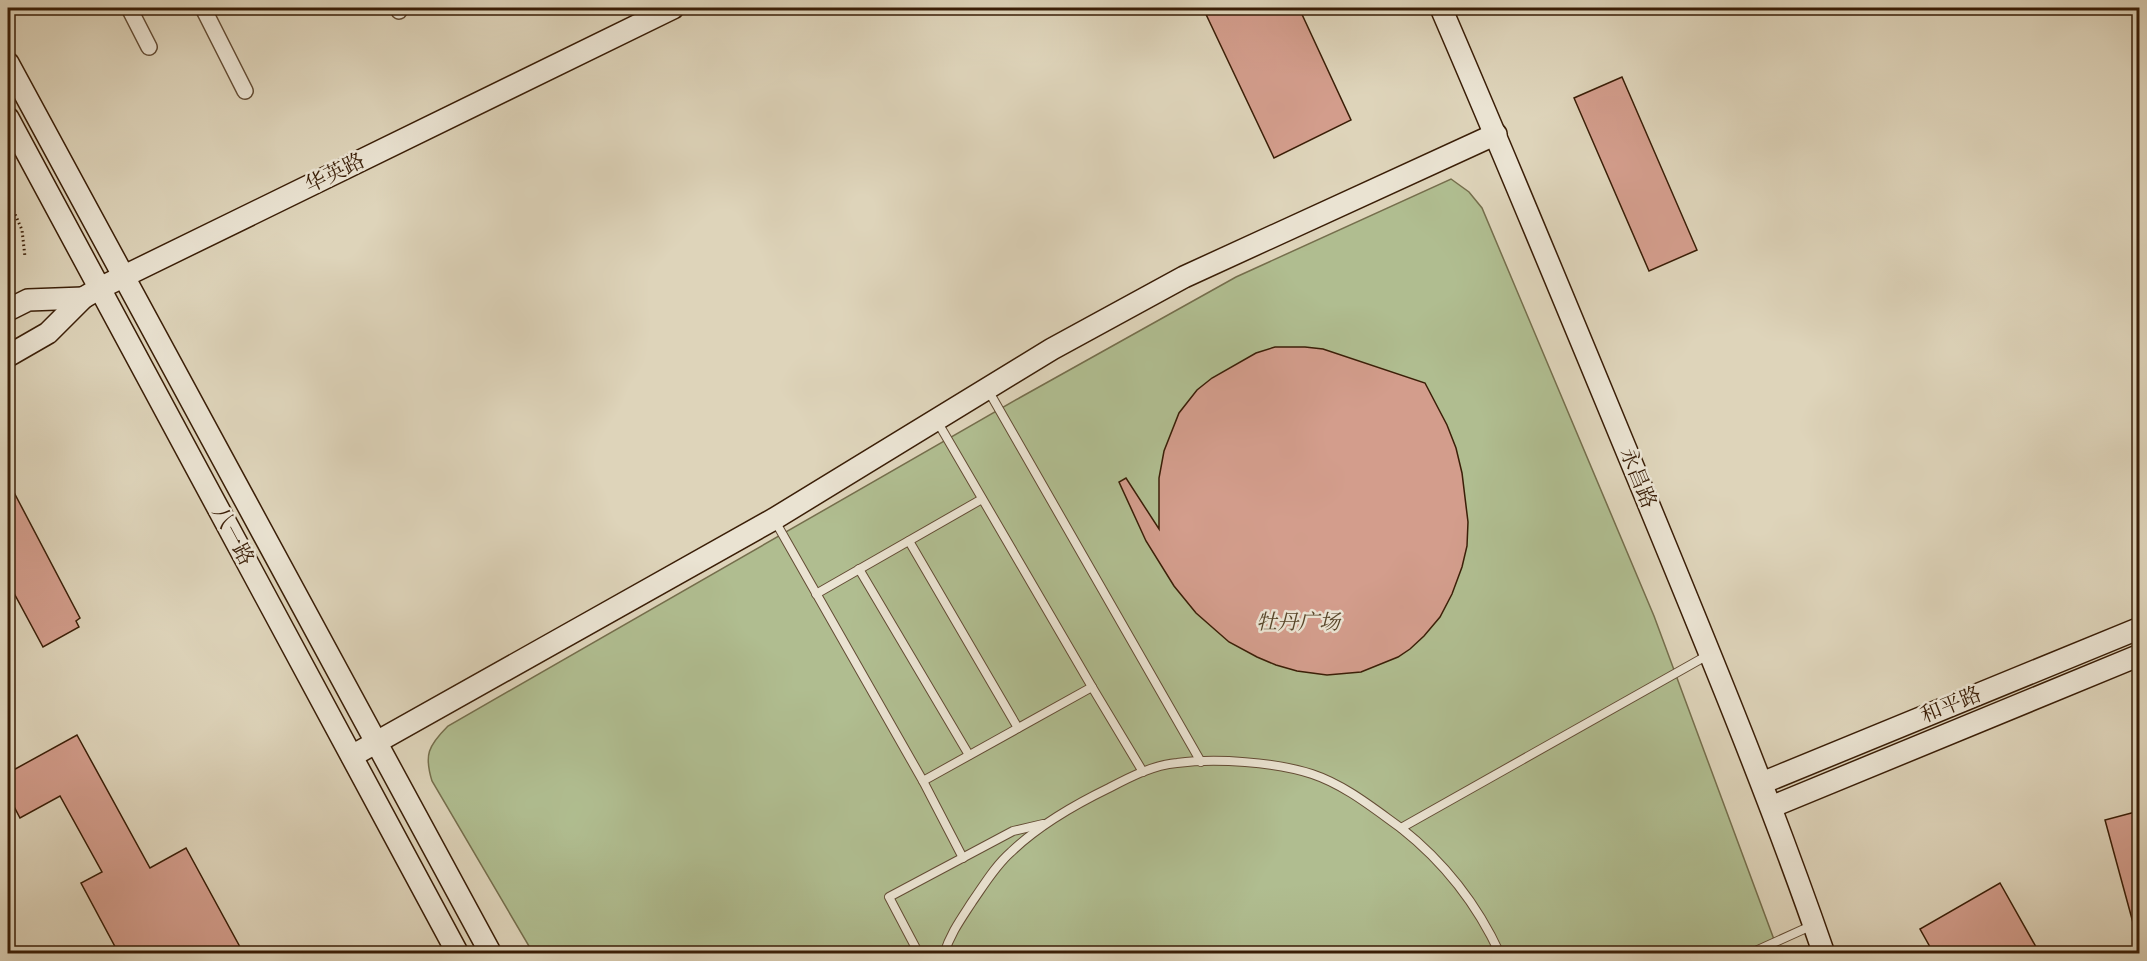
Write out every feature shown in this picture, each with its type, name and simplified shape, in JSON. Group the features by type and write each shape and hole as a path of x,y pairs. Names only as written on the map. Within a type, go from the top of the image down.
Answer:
{"main road":[{"name":"华英路","path":"8,356 48,333 91,293 673,8"},
{"name":"永昌路","path":"1440,8 1496,134 1710,654 1762,783 1824,954"},
{"path":"8,63 490,954"},
{"name":"八一路","path":"8,118 91,293 352,756 458,954"},
{"path":"352,756 774,519 1052,349 1184,277 1496,134"},
{"path":"8,310 27,300 91,293"},
{"name":"和平路","path":"1762,783 2139,628"},
{"name":"和平路","path":"1771,807 2139,655"}],"street":[{"path":"129,8 149,47"},
{"path":"203,8 244,91"}],"lane":[{"path":"988,390 1201,762"},
{"path":"937,421 1143,772"},
{"path":"816,594 982,499"},
{"path":"774,519 923,781 963,858"},
{"path":"909,541 1018,728"},
{"path":"859,569 969,755"},
{"path":"1401,828 1710,654"},
{"path":"923,781 1092,687"},
{"path":"944,954 949,937 989,877 1010,852 1047,823 1082,801 1143,772 1177,762 1201,762 1272,765 1313,774 1354,794 1423,846 1473,903 1500,954"},
{"path":"919,954 889,897 1013,831 1047,823"},
{"path":"1749,954 1814,924"}],"path":[{"path":"8,198 22,230 26,257"}],"green space":[{"name":"牡丹广场","path":"1451,179 1469,192 1482,208 1654,616 1779,953 533,953 432,781 428,757 432,745 448,726 1021,397 1236,277"}],"building":[{"path":"1203,8 1299,8 1351,120 1274,158"},
{"path":"1622,77 1697,250 1649,271 1574,98"},
{"path":"1275,347 1323,349 1425,383 1456,448 1462,473 1468,522 1467,546 1452,594 1440,617 1410,649 1398,657 1361,672 1327,675 1297,671 1257,657 1229,642 1196,613 1174,586 1146,541 1119,482 1126,478 1159,529 1159,478 1164,451 1179,413 1197,390 1212,378 1256,353"},
{"path":"8,481 80,618 76,621 79,627 43,647 8,582"},
{"path":"77,735 150,868 186,848 240,947 228,954 119,954 81,883 102,872 60,796 20,818 8,795 8,773"},
{"path":"2139,811 2139,929 2135,930 2105,820"},
{"path":"2000,883 2040,954 1934,954 1920,929"}]}
